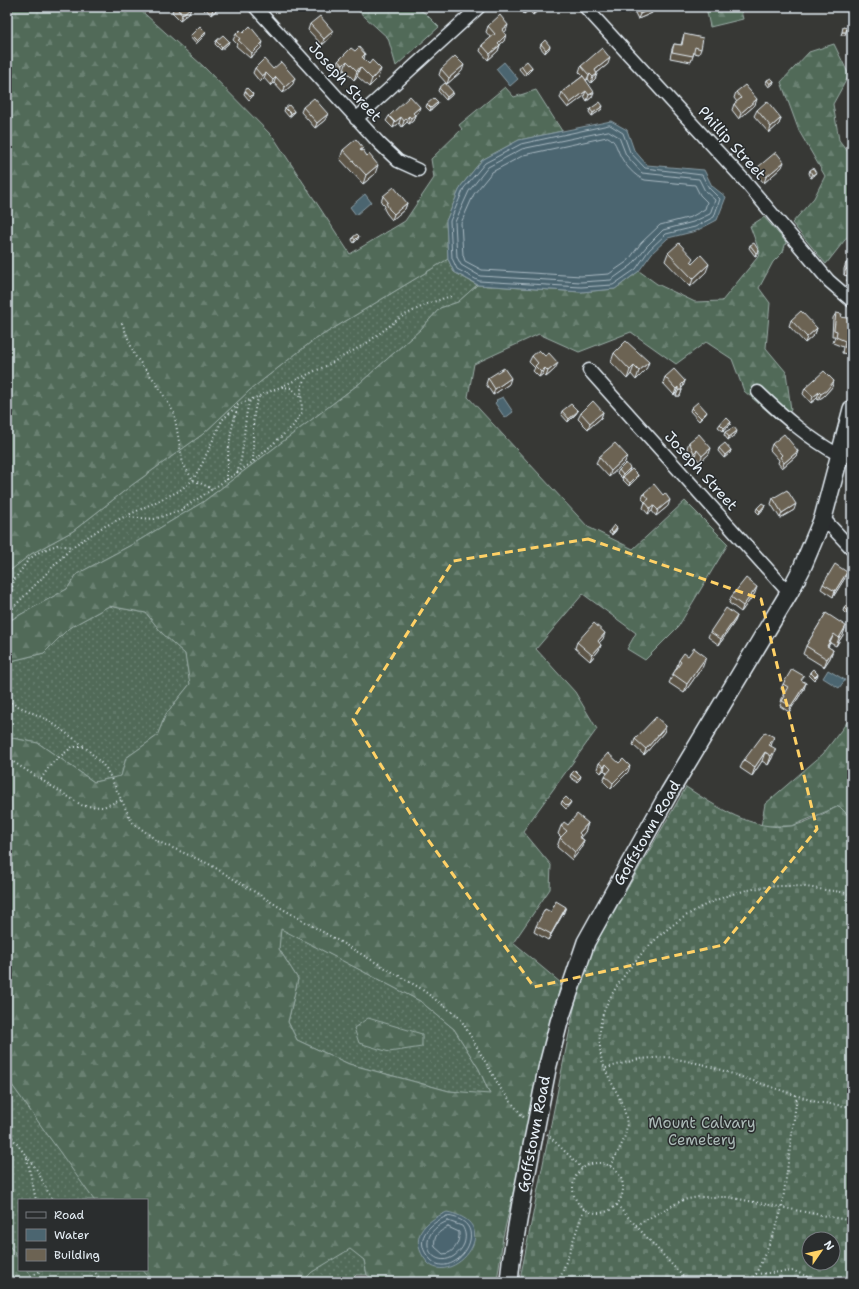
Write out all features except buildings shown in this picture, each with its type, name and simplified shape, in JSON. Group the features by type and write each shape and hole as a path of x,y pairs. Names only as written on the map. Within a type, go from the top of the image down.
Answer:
{"main road":[{"name":"Goffstown Road","path":"509,1282 511,1262 547,1069 559,1022 586,942 694,750 789,593 802,568 823,518 845,447 852,409"}],"street":[{"name":"Joseph Street","path":"255,7 356,119 398,161 418,170"},
{"path":"356,119 479,7"},
{"name":"Phillip Street","path":"585,7 743,179 829,282 852,302"},
{"name":"Joseph Street","path":"589,370 789,593"},
{"path":"758,392 792,425 822,446 845,447"},
{"path":"823,518 852,549"}],"lane":[{"path":"359,1282 365,1282"}],"path":[{"path":"7,614 72,547 124,517 179,491 192,480 203,462 222,420 238,404 308,375 367,343 401,317 427,304 451,296"},
{"path":"122,323 135,356 157,384 174,412 182,464 192,480 213,489"},
{"path":"124,517 154,519 181,510 253,462 293,426 302,412 301,389 303,382 308,375"},
{"path":"281,387 292,388 302,399"},
{"path":"253,462 253,418 255,406 260,396"},
{"path":"237,473 241,462 244,443 244,416 250,400"},
{"path":"227,480 227,458 231,426 238,404"},
{"path":"7,606 14,580 29,559 57,545 72,547"},
{"path":"7,592 12,587"},
{"path":"7,701 48,720 84,747 106,768 132,822 159,842 209,864 276,905 420,988 460,1018 501,1089 523,1118 536,1126 582,1168"},
{"path":"41,779 51,764 72,747 84,747"},
{"path":"7,758 83,806 103,808 121,800"},
{"path":"610,1166 627,1130 626,1118 621,1103 601,1058 600,1030 606,1004 616,987 637,958 658,935 694,910 731,895 758,888 802,886 852,895"},
{"path":"606,1068 639,1059 667,1057 706,1065 816,1102 852,1107"},
{"path":"747,1282 756,1274 776,1228 782,1208 797,1096"},
{"path":"7,1131 37,1170 52,1199"},
{"path":"27,1157 36,1199"},
{"path":"596,1163 610,1166 616,1171 623,1184 621,1198 617,1205 612,1210 598,1214 584,1209 578,1204 573,1189 577,1174 582,1168 596,1163"},
{"path":"636,1225 683,1200 699,1197 728,1197 852,1221"},
{"path":"617,1205 688,1282"},
{"path":"559,1282 584,1209"},
{"path":"35,1274 40,1271"},
{"path":"93,1271 103,1282"},
{"path":"756,1274 794,1271 820,1282"}],"highlighted area":[{"path":"588,539 761,599 817,829 723,945 534,987 416,823 353,719 453,561"}],"green space":[{"path":"7,7 137,7 203,66 274,138 350,254 405,221 434,178 431,159 462,129 459,125 505,87 514,97 536,90 562,131 519,140 482,160 461,186 446,221 448,259 311,342 250,390 203,434 132,485 73,531 31,554 7,573"},
{"path":"354,7 414,7 425,13 439,27 396,66 388,38"},
{"path":"706,7 740,7 743,19 710,27"},
{"path":"834,44 849,75 833,104 839,140 852,157 852,231 826,264 792,223 814,198 825,176 799,131 781,82 809,52"},
{"path":"764,217 786,242 783,252 773,262 759,288 770,303 766,348 786,372 791,410 780,422 744,391 732,359 706,342 676,364 631,332 579,352 539,334 474,364 468,397 588,527 633,549 685,501 728,544 678,627 645,660 627,649 636,633 583,594 536,649 575,692 597,729 523,831 551,865 550,889 513,943 561,983 503,1237 497,1282 377,1282 367,1275 364,1260 350,1249 312,1272 302,1282 152,1282 144,1271 148,1271 148,1199 93,1199 7,1078 7,737 38,743 94,782 121,776 126,758 157,736 166,714 190,684 185,654 162,633 146,613 109,606 69,628 44,653 7,662 7,622 67,589 77,574 133,544 203,502 360,383 420,330 440,308 458,302 477,285 581,292 615,289 639,271 657,284 695,302 722,301 760,253 750,226","holes":["281,929 420,1001 454,1029 479,1069 490,1094 449,1091 349,1064 297,1040 288,1022 298,979 279,949"]},
{"path":"448,259 454,272 477,285 458,302 440,308 420,330 360,383 203,502 133,544 77,574 67,589 7,622 7,573 31,554 73,531 132,485 203,434 250,390 311,342"},
{"path":"109,606 146,613 162,633 185,654 190,684 166,714 157,736 126,758 121,776 94,782 38,743 7,737 7,662 44,653 69,628"},
{"path":"848,721 852,721 852,819 839,806 792,826 761,826 765,804 823,754"},
{"name":"Mount Calvary Cemetery","path":"686,787 736,816 762,825 777,827 797,825 839,806 852,819 852,1282 522,1282 521,1274 579,984 593,948"},
{"path":"280,928 420,1001 454,1029 479,1069 490,1095 449,1091 349,1064 297,1040 288,1022 298,979 279,949"},
{"path":"368,1018 422,1034 422,1047 389,1052 359,1043 354,1028"},
{"path":"7,1078 94,1199 18,1199 18,1258 7,1243"},
{"path":"7,1243 18,1258 18,1271 28,1271 36,1282 7,1282"},
{"path":"350,1248 364,1260 367,1275 356,1275 350,1281 333,1279 331,1282 302,1282 312,1272"},
{"path":"28,1271 147,1271 155,1282 36,1282"}],"water":[{"path":"504,62 518,79 510,86 496,69"},
{"path":"611,121 627,130 634,150 647,165 704,170 712,186 726,197 717,220 696,231 668,238 652,253 639,271 615,289 581,292 478,285 454,272 448,259 446,221 461,186 482,160 519,140"},
{"path":"365,194 371,202 356,215 350,207"},
{"path":"503,397 513,412 505,418 495,403 497,401 496,400"},
{"path":"828,670 845,680 839,688 823,678"},
{"path":"447,1212 465,1219 473,1229 474,1240 469,1252 460,1261 449,1267 437,1268 427,1262 421,1253 419,1238 425,1226 438,1216"}]}
